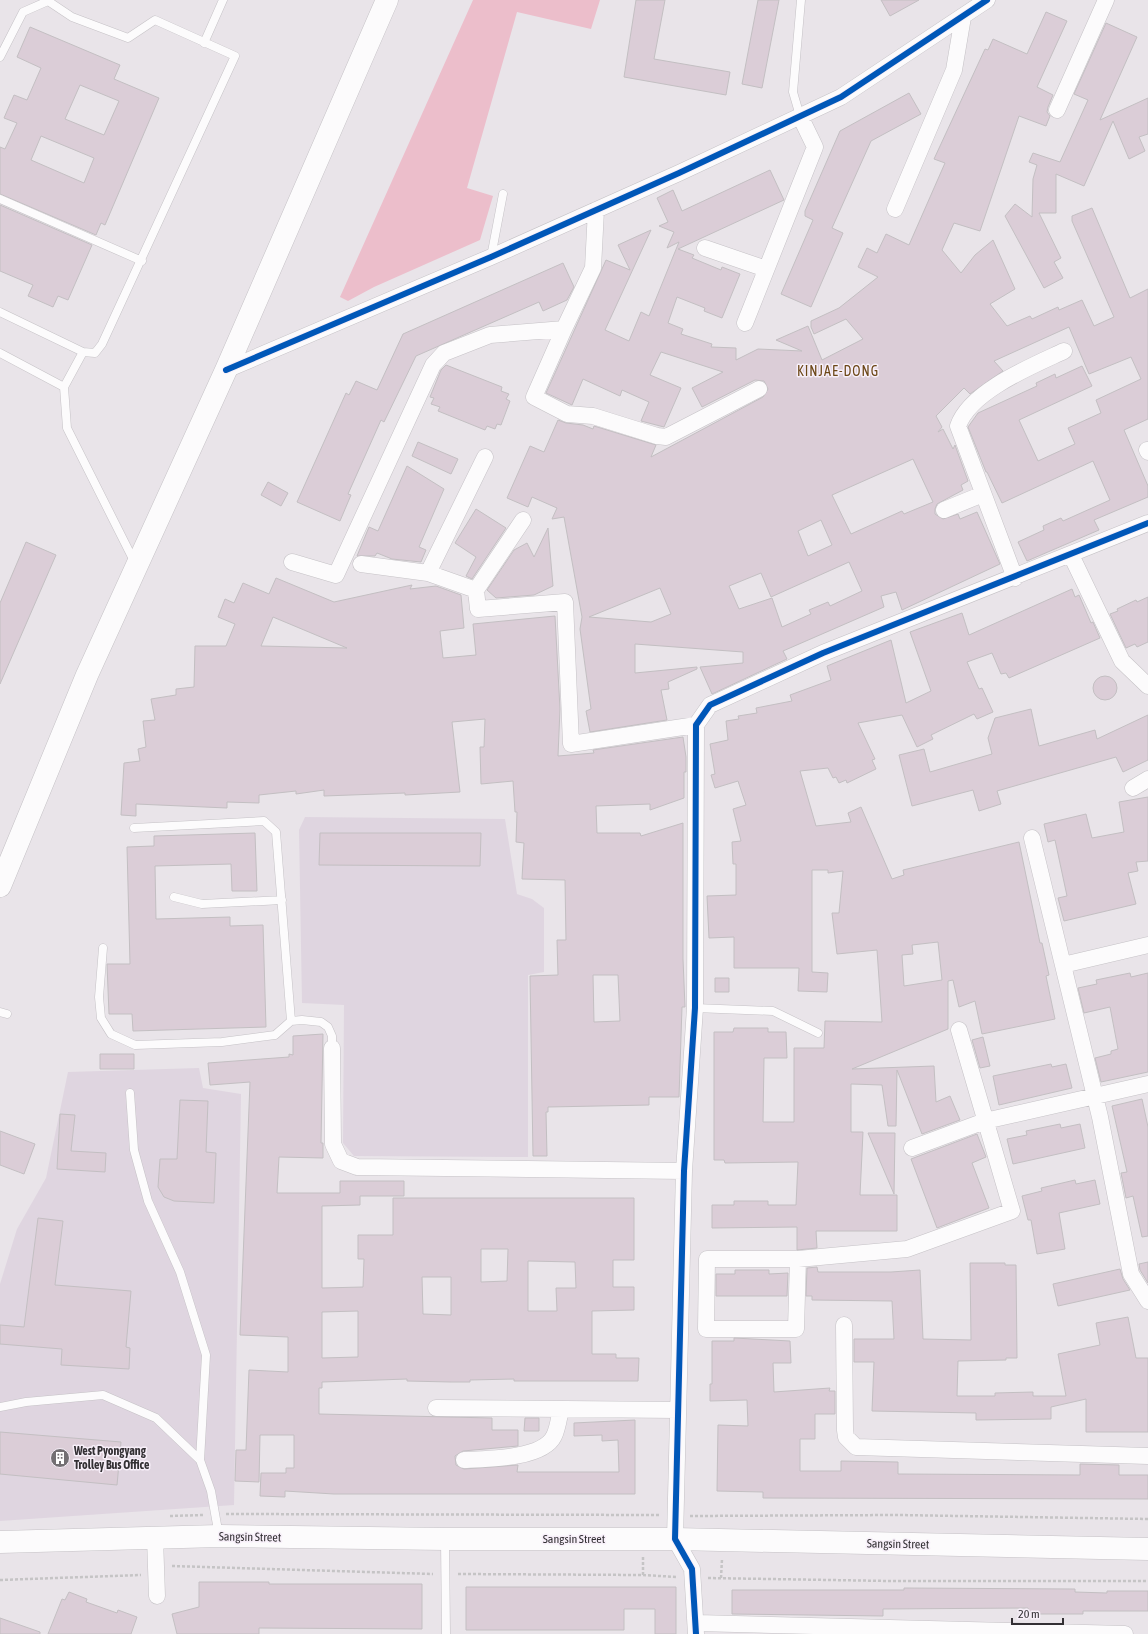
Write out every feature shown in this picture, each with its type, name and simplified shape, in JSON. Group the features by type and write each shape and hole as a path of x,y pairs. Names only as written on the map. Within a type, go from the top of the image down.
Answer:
{"main road":[{"path":"1,878 88,675 226,370 387,0"},
{"name":"Sangsin Street","path":"0,1542 219,1536 445,1539 675,1538 1148,1549"}],"street":[{"path":"226,370 491,257 841,97 987,0"},
{"path":"1057,110 1106,0"},
{"path":"895,209 954,70 963,17"},
{"path":"745,323 815,147 800,116"},
{"path":"596,210 593,268 534,397 567,414 593,416 657,436 666,437 759,389"},
{"path":"705,248 766,269"},
{"path":"292,562 336,575 434,365 444,353 490,335 564,329"},
{"path":"1015,578 958,426 961,417 974,402 1011,376 1064,350"},
{"path":"428,573 485,457"},
{"path":"944,510 983,494"},
{"path":"523,520 476,590 478,609 565,602 571,744 696,725"},
{"path":"1125,1634 696,1629 692,1569 675,1538 675,1516 684,1171 694,1008 696,725 710,705 823,654 1148,524"},
{"path":"1071,555 1122,661 1141,671 1148,686"},
{"path":"361,564 428,573 476,590"},
{"path":"1133,788 1148,779"},
{"path":"1032,838 1095,1095 1131,1274 1148,1302"},
{"path":"1063,965 1148,945"},
{"path":"798,1259 796,1329 706,1329 707,1258 798,1259 907,1249 1012,1211 959,1030"},
{"path":"332,1048 333,1144 341,1161 351,1165 357,1167 684,1171"},
{"path":"912,1148 985,1121 1148,1084"},
{"path":"844,1325 844,1430 846,1437 856,1447 1148,1456"},
{"path":"436,1408 678,1410"},
{"path":"464,1460 510,1457 540,1449 554,1437 561,1409"},
{"path":"155,1538 157,1596"}],"lane":[{"path":"204,42 223,0"},
{"path":"800,116 793,92 801,0"},
{"path":"0,57 23,12 48,1 72,17 128,38 155,20 235,56 142,261 102,344 95,353 83,352 0,312"},
{"path":"491,257 503,194"},
{"path":"0,199 142,261"},
{"path":"83,352 64,387 67,428 137,566"},
{"path":"0,353 64,387"},
{"path":"134,828 264,821 276,832 291,1021"},
{"path":"174,897 202,904 282,900"},
{"path":"103,948 99,997 101,1018 111,1034 135,1045 222,1042 275,1035 291,1021 302,1020 321,1022 328,1027 332,1036 332,1048"},
{"path":"694,1008 773,1011 818,1033"},
{"path":"130,1094 134,1150 148,1201 180,1272 206,1355 200,1460 210,1491 219,1536"},
{"path":"0,1407 26,1402 103,1395 156,1418 200,1460"},
{"path":"445,1539 446,1634"}],"path":[{"path":"167,1516 215,1514 675,1516 898,1515 1148,1519"},
{"path":"0,1580 156,1574 170,1566 445,1574 642,1575 693,1578 890,1581 1148,1581"}],"shaded area":[{"path":"473,0 600,0 591,29 517,12 467,188 493,196 480,240 374,287 348,301 340,297"},
{"path":"305,817 505,819 517,894 532,899 544,908 544,972 528,975 528,1157 354,1156 343,1143 344,1005 302,1003 299,830"},
{"path":"199,1068 203,1088 241,1094 234,1505 0,1521 0,1284 17,1229 46,1178 68,1072"}],"building":[{"path":"636,0 665,0 654,59 730,72 726,95 624,77"},
{"path":"758,0 779,0 762,88 742,84"},
{"path":"881,0 919,0 890,16"},
{"path":"1046,12 1067,21 1037,87 1053,95 1048,107 1047,112 1050,116 1046,126 1019,116 980,231 954,223 942,250 961,273 975,255 993,240 1015,289 990,304 1007,326 1030,316 1032,319 1058,307 1059,310 1082,300 1094,326 1114,317 1072,221 1072,216 1092,208 1130,298 1148,289 1148,419 1124,430 1148,486 1148,497 1094,520 1099,530 1027,561 1018,542 1044,530 1043,526 1061,518 1063,521 1110,500 1093,461 1002,503 986,472 968,427 978,413 1037,386 1036,383 1055,374 1056,378 1082,366 1092,386 1019,420 1038,461 1075,444 1068,428 1101,413 1096,400 1141,379 1131,357 1089,374 1069,327 994,361 1003,371 970,394 964,388 936,416 942,427 938,432 943,429 953,449 955,445 968,481 961,485 963,490 937,504 935,514 943,519 958,514 960,519 977,512 1000,564 902,610 896,592 881,596 884,607 783,651 787,659 712,694 700,667 743,663 743,652 635,644 635,673 697,667 697,669 668,682 669,689 661,690 667,720 590,732 586,711 591,709 580,629 582,617 564,517 552,519 557,508 532,497 528,507 507,498 530,446 544,452 558,420 566,423 583,425 593,429 594,426 656,445 651,457 763,397 768,389 764,381 755,380 702,407 692,388 723,372 661,352 650,375 681,388 664,427 641,421 649,402 622,390 620,396 583,379 572,405 546,393 606,260 630,270 618,245 651,230 605,330 629,341 641,312 649,316 679,242 667,248 674,232 659,226 668,222 657,198 673,190 682,211 770,170 784,200 678,249 694,255 692,258 721,270 722,267 740,274 722,318 704,311 705,308 677,297 668,323 683,329 681,334 712,344 711,347 736,348 736,360 758,349 802,351 776,340 808,326 822,360 863,339 846,319 814,334 811,327 811,321 839,308 878,277 858,267 867,248 877,253 886,234 909,245 945,163 934,159 985,49 988,50 993,39 1027,54","holes":["913,459 933,502 904,514 902,511 851,534 832,495","821,520 832,545 808,556 798,531","849,562 862,591 830,606 828,602 809,610 811,614 782,627 772,598 739,609 729,586 761,573 771,597","660,588 671,614 651,622 589,617"]},
{"path":"1106,23 1137,37 1100,120 1148,98 1148,134 1139,137 1145,151 1129,159 1113,121 1084,186 1056,174 1056,213 1039,213 1061,258 1054,262 1063,278 1044,288 1005,216 1015,204 1032,217 1033,179 1037,165 1029,162 1033,153 1060,162 1088,100 1074,94"},
{"path":"30,27 120,65 114,79 159,98 105,225 101,223 96,235 0,194 0,147 5,149 17,123 4,118 14,95 27,100 41,68 17,57","holes":["80,85 119,101 104,135 65,119","41,136 94,158 84,183 31,160"]},
{"path":"909,93 921,114 871,141 832,228 843,233 811,307 781,294 813,220 805,216 805,211 840,131"},
{"path":"0,205 92,245 68,300 58,296 53,307 28,296 33,285 0,271"},
{"path":"563,263 574,287 567,300 543,311 539,302 416,356 384,422 381,420 348,494 351,495 340,521 297,502 346,393 349,395 356,381 377,390 403,334"},
{"path":"446,365 502,387 501,391 509,394 506,399 510,401 501,425 497,424 495,429 487,426 485,430 438,411 440,407 431,404 434,398 430,397 441,370"},
{"path":"418,442 458,459 451,474 412,456"},
{"path":"407,466 444,489 419,547 426,550 421,562 392,559 377,553 375,556 357,556 369,527 378,531"},
{"path":"268,482 288,493 281,506 261,495"},
{"path":"476,509 506,528 472,579 466,576 476,557 455,543"},
{"path":"548,528 553,586 534,595 496,598 487,590 514,550 527,543 534,557"},
{"path":"26,542 56,555 0,684 0,603"},
{"path":"276,578 334,602 412,585 410,589 436,586 461,595 464,628 440,631 443,658 476,655 473,624 555,616 560,709 558,756 594,753 593,750 683,737 686,757 686,772 684,772 684,798 650,810 650,804 596,806 597,833 640,833 641,836 683,823 683,959 685,1007 682,1007 679,1097 649,1097 649,1105 548,1107 548,1112 546,1112 547,1156 533,1156 530,976 558,975 557,940 566,940 565,880 522,879 524,843 516,842 517,812 515,812 513,781 481,784 480,747 484,747 485,719 452,722 460,792 405,795 405,793 324,796 324,790 296,794 296,791 259,795 259,803 227,802 227,808 136,804 136,816 121,815 124,763 140,761 138,749 146,747 143,721 155,720 151,699 176,695 176,689 194,687 195,646 226,646 235,624 218,617 225,599 234,603 243,583 269,594","holes":["273,617 347,648 261,646","593,975 618,975 620,1021 594,1022"]},
{"path":"1072,589 1075,597 1079,595 1091,623 1093,622 1100,638 1009,678 1006,673 1001,674 992,653 967,662 979,689 982,688 993,712 977,719 974,714 931,735 933,739 917,747 902,715 858,723 875,759 872,760 876,769 847,783 846,780 839,783 836,777 833,778 828,768 800,771 816,826 851,822 848,813 861,807 892,879 904,875 903,870 1019,842 1040,943 1042,943 1049,975 1046,976 1055,1019 982,1034 975,1001 959,1007 953,980 948,981 948,1029 852,1069 934,1066 936,1102 950,1096 960,1120 922,1134 897,1070 896,1126 888,1126 882,1085 851,1084 851,1132 863,1132 860,1195 897,1195 897,1231 816,1231 817,1248 797,1250 797,1227 712,1228 712,1205 734,1205 734,1201 768,1201 768,1205 796,1205 798,1162 725,1163 724,1160 714,1160 714,1032 733,1032 734,1028 768,1028 768,1032 786,1032 787,1058 764,1058 763,1122 794,1122 794,1048 824,1048 825,1021 882,1022 877,950 837,954 832,913 839,913 843,871 828,873 828,870 812,870 812,972 828,973 827,992 798,991 799,968 734,968 734,937 709,938 707,896 736,895 736,864 733,864 732,842 741,841 733,809 746,805 738,781 715,788 711,775 715,774 710,744 728,740 726,721 739,719 738,716 757,713 756,708 792,701 790,695 831,680 827,666 891,640 906,703 931,691 910,632 962,613 969,635","holes":["938,942 942,980 904,986 902,955 913,954 912,945"]},
{"path":"1148,597 1148,642 1137,647 1135,644 1126,648 1110,614 1136,600 1137,602"},
{"path":"1105,676 1114,679 1117,688 1114,697 1105,700 1096,697 1093,688 1096,679"},
{"path":"1031,709 1039,746 1095,730 1097,739 1148,715 1148,760 1123,772 1116,757 997,791 1001,804 979,811 973,790 912,806 899,755 924,749 930,772 992,754 988,738 995,718"},
{"path":"1148,797 1148,861 1136,862 1138,871 1128,873 1136,904 1064,921 1058,898 1067,896 1055,840 1048,842 1044,824 1086,814 1092,838 1124,832 1119,802"},
{"path":"255,833 257,891 232,891 231,864 155,866 156,919 230,917 230,926 263,925 266,1027 133,1031 132,1014 109,1014 107,964 130,964 127,847 154,846 154,836"},
{"path":"320,833 481,833 480,866 319,865"},
{"path":"1130,973 1131,977 1148,973 1148,1072 1101,1082 1095,1058 1111,1054 1111,1051 1118,1049 1110,1007 1084,1013 1078,988 1097,984 1096,980"},
{"path":"715,978 729,978 729,992 715,992"},
{"path":"323,1034 321,1143 323,1143 323,1158 279,1157 277,1193 340,1193 340,1181 404,1181 404,1196 360,1196 360,1205 322,1206 322,1288 363,1287 364,1259 358,1259 358,1235 393,1235 393,1198 634,1198 634,1260 613,1260 613,1287 634,1287 634,1310 592,1311 592,1354 616,1354 616,1358 639,1358 638,1381 514,1381 514,1379 451,1382 407,1381 407,1379 322,1382 322,1388 319,1388 319,1414 492,1418 492,1430 518,1430 518,1446 463,1451 455,1456 456,1465 464,1469 518,1465 517,1472 619,1472 618,1440 602,1441 602,1435 574,1436 574,1423 635,1420 635,1494 334,1494 285,1491 285,1497 260,1496 261,1473 286,1473 286,1468 294,1468 294,1435 260,1435 259,1482 235,1481 236,1450 246,1450 249,1370 288,1372 288,1337 240,1335 250,1082 210,1085 208,1063 289,1057 289,1054 293,1055 293,1036","holes":["481,1249 508,1249 507,1281 481,1282","528,1261 575,1262 576,1288 556,1288 557,1311 528,1311","422,1277 451,1277 451,1315 423,1314","358,1311 358,1357 322,1358 322,1312"]},
{"path":"983,1037 990,1066 980,1068 972,1040"},
{"path":"100,1054 134,1054 134,1069 100,1069"},
{"path":"1051,1064 1052,1067 1066,1064 1072,1088 999,1105 993,1076"},
{"path":"1142,1099 1148,1127 1148,1236 1142,1237 1133,1196 1126,1198 1121,1173 1127,1172 1112,1106"},
{"path":"180,1100 208,1101 206,1152 216,1153 214,1203 174,1201 164,1197 158,1187 160,1159 177,1159"},
{"path":"60,1114 75,1115 71,1151 106,1153 105,1172 57,1169"},
{"path":"1060,1124 1061,1128 1080,1124 1085,1148 1013,1164 1007,1139 1027,1135 1026,1131"},
{"path":"0,1131 35,1144 24,1174 0,1165"},
{"path":"868,1133 895,1133 894,1194"},
{"path":"977,1134 986,1157 972,1163 989,1208 937,1228 911,1159"},
{"path":"1075,1180 1076,1184 1095,1180 1100,1204 1059,1213 1065,1249 1037,1254 1031,1220 1028,1220 1022,1196 1042,1191 1041,1188"},
{"path":"38,1218 63,1221 55,1285 131,1291 126,1347 130,1348 129,1369 61,1365 62,1349 0,1344 0,1325 24,1327"},
{"path":"1148,1262 1148,1283 1140,1270 1139,1264"},
{"path":"970,1263 1005,1263 1005,1265 1016,1265 1017,1358 1006,1358 1006,1360 958,1361 957,1396 995,1396 995,1393 1033,1392 1033,1396 1066,1396 1058,1354 1100,1345 1096,1323 1128,1317 1136,1358 1148,1358 1148,1432 1086,1432 1086,1399 1051,1407 1051,1419 976,1420 976,1413 872,1411 874,1362 854,1362 854,1339 894,1339 892,1301 812,1300 812,1296 806,1296 807,1268 817,1267 818,1272 891,1272 920,1270 923,1339 971,1340"},
{"path":"1120,1269 1123,1279 1130,1290 1058,1306 1053,1284"},
{"path":"735,1270 769,1270 769,1274 788,1273 787,1296 716,1296 716,1274 735,1274"},
{"path":"734,1338 790,1341 791,1363 773,1363 774,1392 830,1388 829,1391 835,1391 835,1414 815,1414 815,1439 800,1439 800,1471 841,1471 841,1461 898,1462 898,1474 1080,1475 1080,1464 1119,1465 1119,1475 1148,1475 1148,1499 763,1498 763,1492 717,1491 718,1425 748,1426 747,1400 710,1401 710,1384 712,1384 712,1341 734,1341"},
{"path":"525,1418 539,1418 539,1431 524,1431"},
{"name":"West Pyongyang Trolley Bus Office","path":"0,1432 121,1442 117,1485 0,1474"},
{"path":"199,1582 269,1582 269,1584 422,1584 422,1629 259,1628 259,1634 177,1634 172,1614 199,1607"},
{"path":"466,1587 676,1587 676,1634 655,1634 655,1609 624,1609 624,1630 466,1630"},
{"path":"904,1588 1075,1589 1075,1592 1107,1593 1107,1591 1148,1591 1148,1611 1083,1611 1083,1614 1028,1614 1028,1608 883,1609 883,1616 732,1614 732,1590 904,1590"},
{"path":"69,1592 87,1599 86,1602 117,1613 118,1610 137,1617 131,1634 48,1634 62,1599 65,1600"},
{"path":"0,1618 40,1632 40,1634 0,1634"}],"cycle path":[{"path":"226,370 491,257 679,173 841,97 987,0"},
{"path":"696,1634 692,1569 675,1539 684,1171 695,1008 696,725 710,705 823,653 1148,523"}],"place":[{"name":"West Pyongyang Trolley Bus Office","path":"60,1458"}],"district":[{"name":"KINJAE-DONG","path":"838,371"}]}
